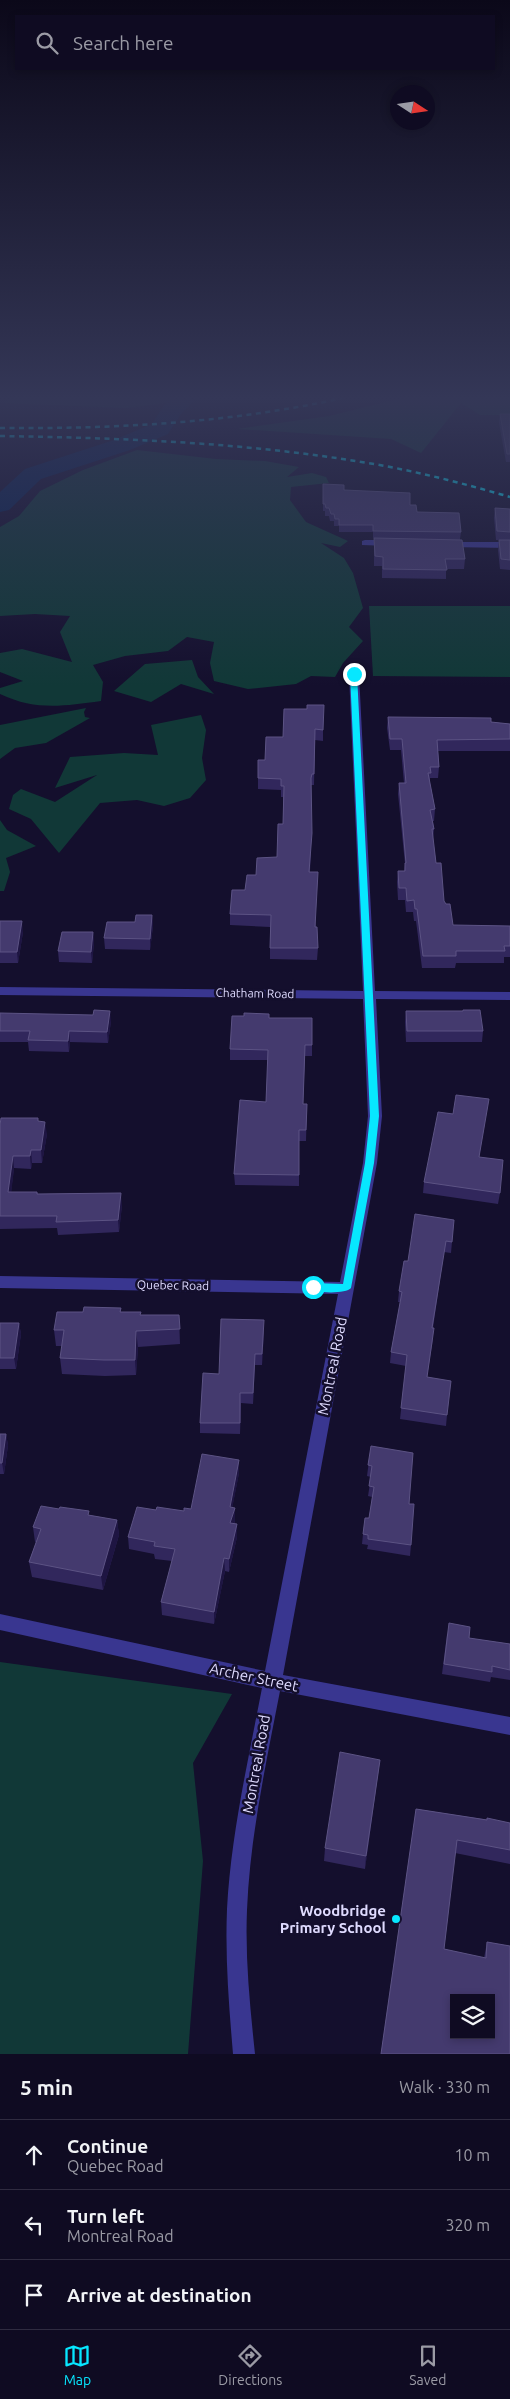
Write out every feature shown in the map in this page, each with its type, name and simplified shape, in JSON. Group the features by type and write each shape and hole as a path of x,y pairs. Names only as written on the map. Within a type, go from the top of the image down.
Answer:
{"street":[{"path":"364,543 403,543"},
{"path":"442,544 510,545"},
{"name":"Montreal Road","path":"244,2054 238,1988 237,1910 244,1832 370,1163 375,1116 354,674"},
{"name":"Chatham Road","path":"0,991 510,996"},
{"name":"Quebec Road","path":"0,1282 347,1288"},
{"name":"Archer Street","path":"0,1622 271,1681 510,1726"}],"green space":[{"path":"38,494 290,494 290,500 306,522 348,541 340,547 321,543 344,558 353,573 363,608 349,627 363,641 343,663 335,677 311,676 296,684 248,689 214,681 210,663 214,642 187,637 168,651 125,656 93,665 103,682 101,701 50,706 26,703 13,699 0,694 0,688 23,681 0,672 0,653 22,649 72,662 60,632 70,616 35,614 0,616 0,527 19,516"},
{"path":"369,606 510,606 510,677 373,676"},
{"path":"192,660 198,677 214,694 181,684 151,702 114,691 145,664"},
{"path":"86,708 84,712 85,717 90,718 46,743 15,748 0,759 0,725"},
{"path":"201,715 206,730 202,758 206,780 190,798 164,806 137,800 100,803 59,853 31,819 9,809 13,795 21,789 55,802 97,775 55,788 70,757 124,753 158,755 151,725"},
{"path":"0,820 7,830 36,846 6,858 10,872 4,891 0,891"},
{"path":"0,1662 232,1694 193,1763 203,1861 188,2054 0,2054"}],"building":[{"path":"323,494 410,494 410,505 416,505 417,512 459,513 461,532 373,531 373,525 339,525 339,519 335,519 334,514 331,514 329,508 326,508 325,504 323,504"},
{"path":"495,508 510,509 510,532 497,531"},
{"path":"374,538 462,540 465,559 445,559 447,570 383,569 383,557 375,556"},
{"path":"499,540 510,540 510,560 501,559"},
{"path":"307,705 324,705 323,730 315,729 314,774 312,774 311,778 312,833 309,872 318,872 315,927 317,927 318,948 270,948 271,915 230,914 232,890 245,890 247,875 256,875 257,858 277,857 278,824 283,824 284,786 281,786 281,779 258,778 258,760 265,760 266,737 283,737 284,709 307,709"},
{"path":"388,717 491,718 491,722 510,724 510,739 437,740 439,767 430,767 431,773 428,773 435,809 430,810 434,829 432,829 436,863 441,863 444,901 446,904 450,904 453,925 510,926 510,946 504,946 505,951 456,951 456,956 423,956 417,909 415,909 414,900 407,901 406,888 399,888 398,871 405,871 406,863 399,783 406,783 402,739 390,739"},
{"path":"136,915 152,915 150,939 104,938 107,922 135,922"},
{"path":"0,921 22,921 17,952 0,952"},
{"path":"62,932 93,932 91,952 58,951"},
{"path":"94,1010 110,1011 107,1032 69,1031 68,1041 28,1040 30,1031 0,1031 0,1013 93,1015"},
{"path":"480,1010 483,1031 407,1031 406,1011"},
{"path":"244,1013 269,1014 269,1018 312,1018 312,1045 305,1045 303,1104 307,1104 306,1130 299,1130 299,1175 234,1174 240,1100 266,1102 268,1050 230,1049 232,1016 244,1016"},
{"path":"456,1095 489,1099 479,1157 503,1160 500,1193 424,1182 438,1112 453,1114"},
{"path":"1,1118 38,1118 38,1121 45,1122 41,1150 31,1150 30,1156 13,1156 8,1192 37,1192 37,1194 121,1193 118,1220 56,1222 57,1216 0,1216"},
{"path":"415,1214 454,1220 452,1242 446,1241 432,1328 434,1328 427,1377 451,1381 447,1415 401,1408 407,1355 391,1352 402,1292 399,1291 404,1261 408,1261"},
{"path":"84,1307 121,1308 120,1312 141,1312 140,1315 179,1315 180,1329 136,1331 135,1360 60,1358 64,1330 54,1330 57,1312 83,1312"},
{"path":"221,1319 264,1320 262,1354 255,1354 253,1393 240,1393 240,1423 200,1423 203,1373 219,1374"},
{"path":"0,1323 19,1323 14,1358 0,1358"},
{"path":"0,1434 6,1434 2,1463 0,1463"},
{"path":"371,1446 413,1453 409,1504 414,1504 411,1545 368,1539 368,1535 363,1534 365,1518 369,1518 374,1487 369,1486 372,1466 368,1465"},
{"path":"202,1454 239,1460 230,1507 235,1508 230,1523 237,1524 229,1559 224,1558 214,1612 161,1602 175,1549 154,1546 155,1542 128,1537 137,1507 156,1510 157,1507 184,1511 184,1508 191,1509"},
{"path":"41,1506 89,1511 88,1515 117,1520 101,1576 29,1562 41,1529 33,1527"},
{"path":"449,1623 470,1627 469,1638 510,1644 510,1670 492,1666 492,1672 444,1664"},
{"path":"340,1752 380,1760 366,1856 325,1848"},
{"path":"416,1809 487,1820 487,1818 510,1823 510,1850 457,1840 444,1949 486,1958 487,1942 510,1946 510,2054 381,2054"}],"waterway":[{"path":"0,505 12,494"}],"railway":[{"path":"499,494 510,497"}],"place":[{"name":"Woodbridge Primary School","path":"396,1919"}],"route":[{"path":"313,1287 347,1288 370,1163 375,1116 354,674"}]}
